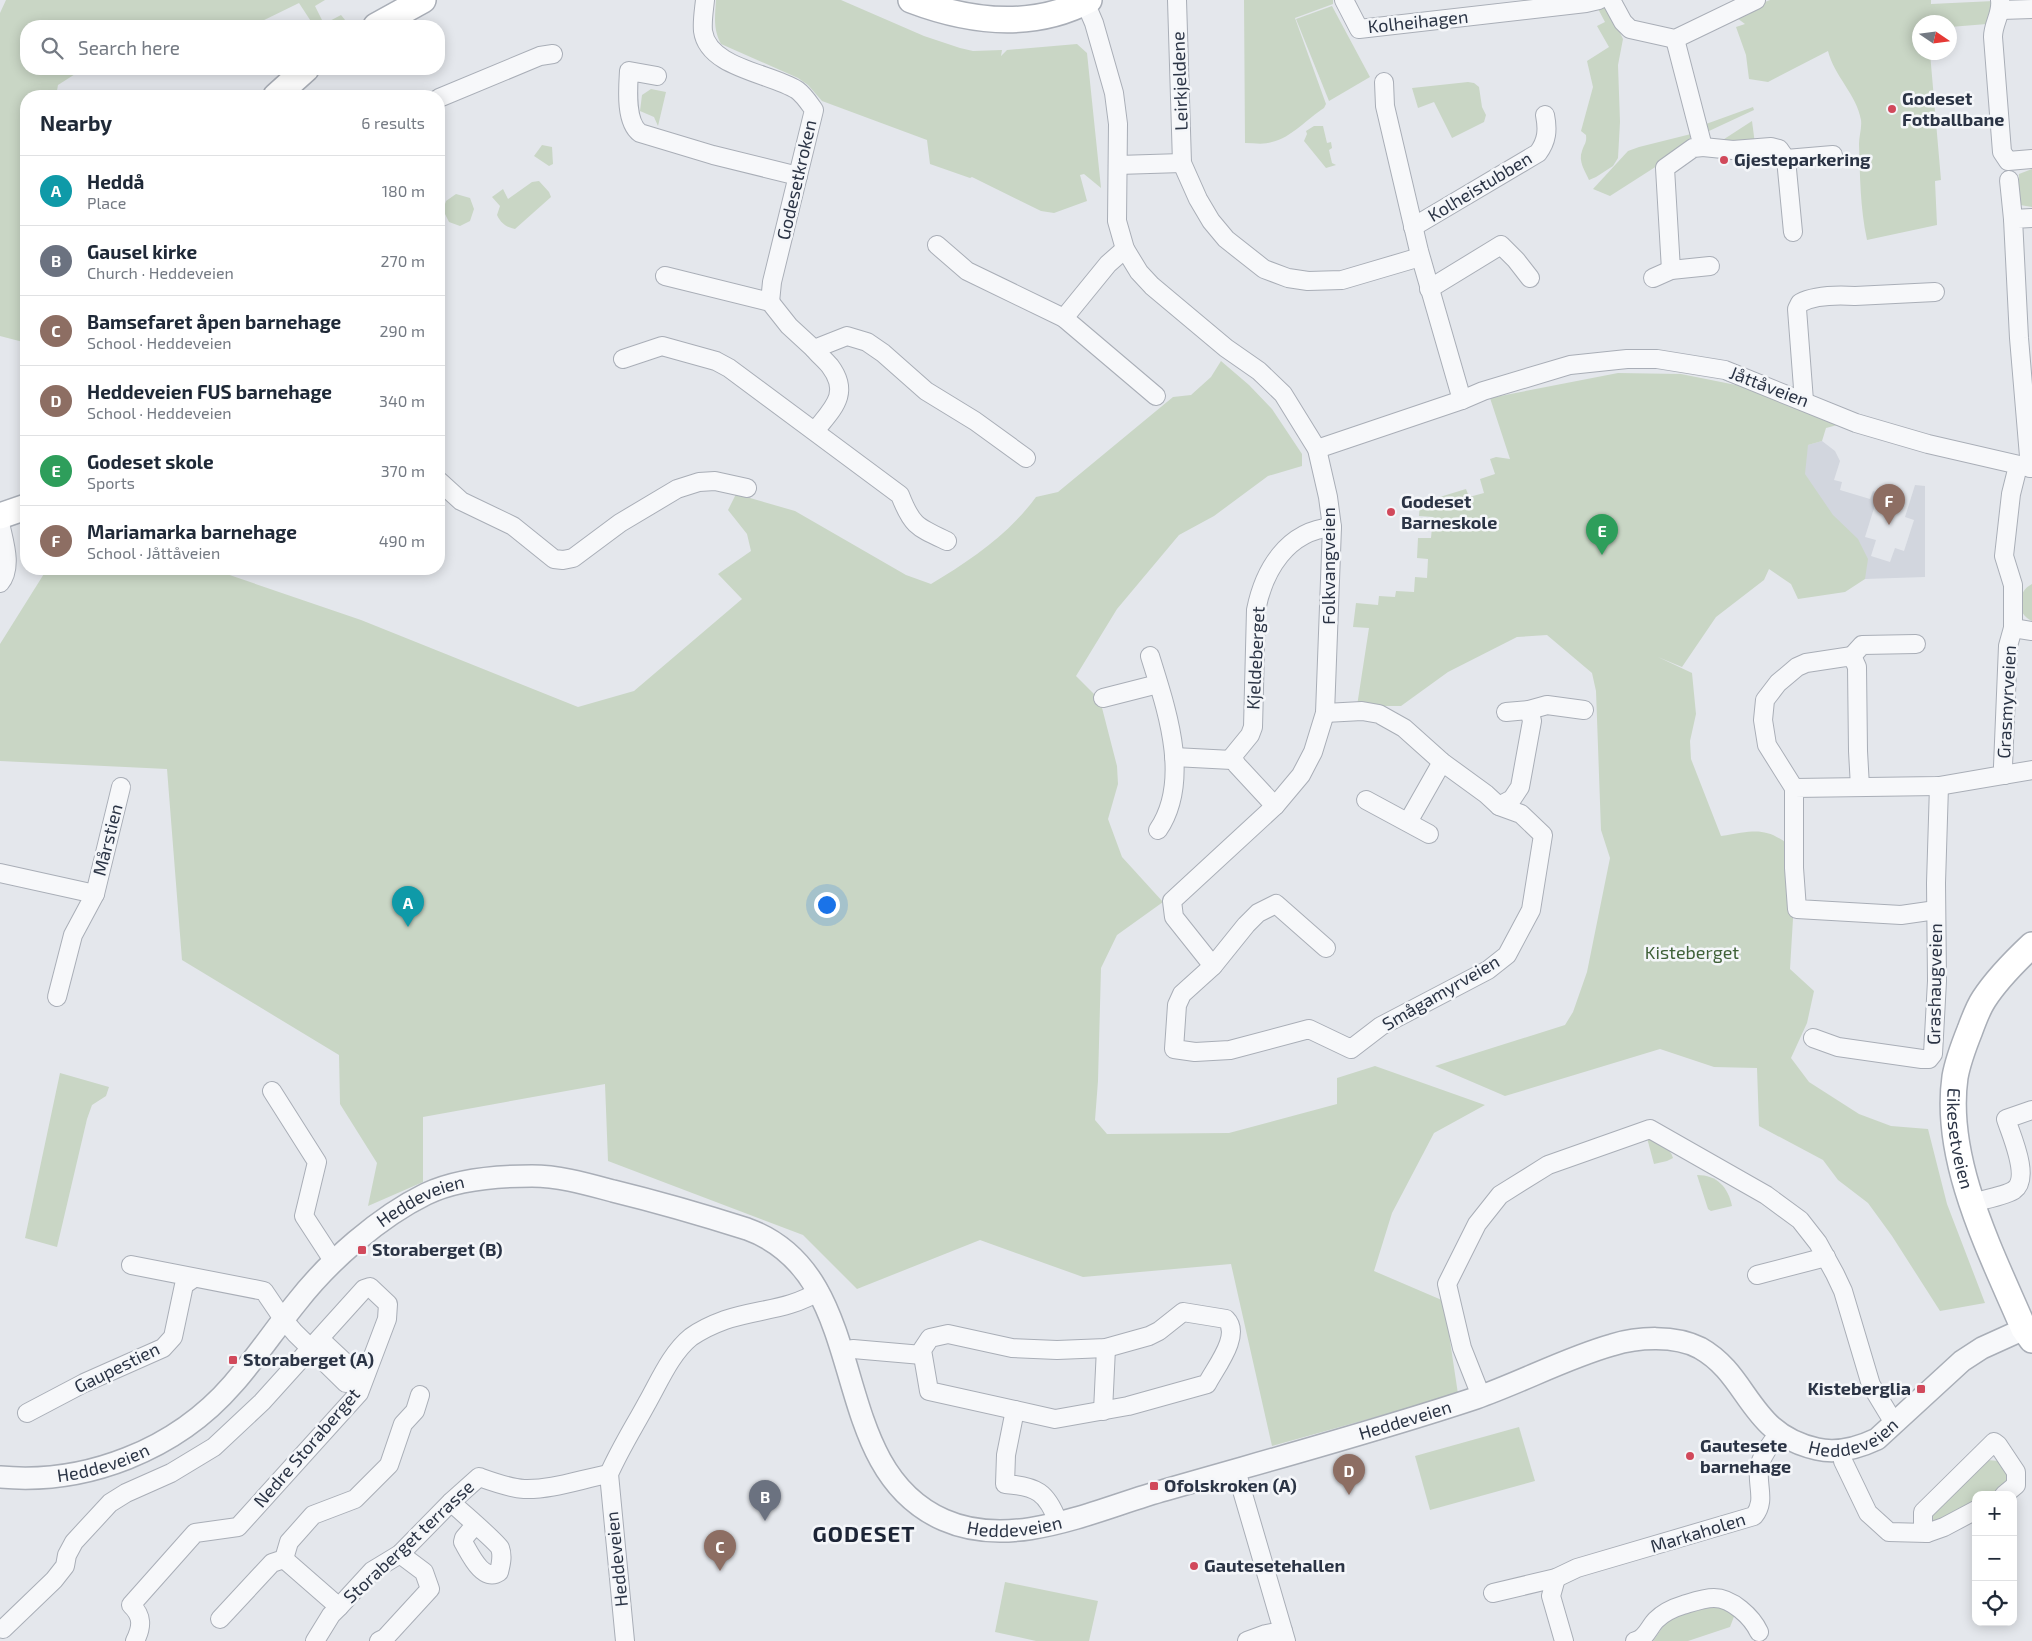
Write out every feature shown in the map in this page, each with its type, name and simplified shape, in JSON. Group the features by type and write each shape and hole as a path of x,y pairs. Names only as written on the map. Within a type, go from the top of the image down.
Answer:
{"main road":[{"path":"387,20 423,0"},
{"path":"911,0 940,10 998,21 1032,18 1055,13 1087,1"},
{"path":"283,90 299,75"},
{"path":"0,516 20,508"},
{"name":"Eikesetveien","path":"2028,1335 1972,1203 1957,1143 1954,1100 1955,1077 1960,1057 1984,1000 2032,945"}],"street":[{"name":"Godesetkroken","path":"705,0 703,30 711,50 729,61 797,90 814,110 772,282 770,302"},
{"name":"Leirkjeldene","path":"1177,0 1182,163 1198,199 1211,221 1226,239 1247,257 1270,271 1308,281 1328,282 1342,280 1420,257"},
{"name":"Kolheihagen","path":"1344,0 1359,29 1599,0"},
{"path":"1612,0 1623,22 1630,29 1675,39 1756,0"},
{"name":"Folkvangveien","path":"1087,1 1114,92 1118,124 1117,221 1125,249 1139,272 1152,286 1226,348 1259,371 1283,394 1317,449 1325,480 1332,527 1325,712 1313,752 1301,775 1275,806 1172,901 1174,916 1213,966"},
{"path":"2032,9 2001,5 1993,25 2002,152 2008,160 2032,159"},
{"path":"1675,39 1703,147"},
{"path":"445,96 540,56 553,54"},
{"path":"658,76 629,71 628,90 631,122 640,133 713,155 798,176"},
{"name":"Kolheistubben","path":"1384,82 1385,106 1420,257 1462,400"},
{"name":"Kolheistubben","path":"1413,227 1538,153 1542,148 1548,131 1545,115"},
{"path":"1671,270 1665,168 1693,148 1733,150 1771,147 1779,149 1786,159 1791,232"},
{"path":"1786,159 1833,155"},
{"path":"1118,165 1182,163"},
{"name":"Grasmyrveien","path":"2005,775 2003,766 2008,646 2013,628 2012,577 2004,556 2011,494 2027,467 2018,329 2014,219 2009,180"},
{"path":"2014,219 2032,218"},
{"path":"937,245 967,272 1064,318 1156,396"},
{"path":"1429,289 1501,245 1530,278"},
{"path":"1064,318 1088,291 1108,264 1125,249"},
{"path":"1653,278 1671,270 1710,266"},
{"path":"665,276 770,302 789,326 814,349 836,374 840,390 837,402 815,431"},
{"path":"1804,401 1798,306 1803,301 1841,290 1855,296 1936,292"},
{"path":"814,349 848,336 867,342 883,353 926,390 975,421 1026,458"},
{"path":"623,360 662,346 716,361 730,368 900,495 908,516 916,525 947,541"},
{"name":"Jåttåveien","path":"1462,400 1500,385 1579,364 1626,359 1657,359 1725,370 1856,422 1928,444 2027,467"},
{"path":"1317,449 1462,400"},
{"path":"445,487 470,506 513,526 554,559 563,560 573,558 620,523 677,489 700,482 715,481 747,488"},
{"path":"0,524 6,550 6,570 0,584"},
{"name":"Kjeldeberget","path":"1232,760 1232,757 1250,735 1253,726 1256,610 1260,594 1272,567 1289,543 1306,534 1332,527"},
{"name":"Grasmyrveien","path":"2013,628 2032,631"},
{"path":"1916,644 1862,646 1852,656 1806,662 1797,666 1778,683 1765,700 1763,720 1767,745 1794,788 1939,786 2032,770"},
{"path":"1150,656 1174,741 1174,779 1167,814 1158,830"},
{"path":"1852,656 1857,666 1860,787"},
{"path":"1103,698 1158,684"},
{"path":"1506,712 1529,710 1547,705 1584,710"},
{"path":"1498,806 1512,799 1520,787 1532,721 1529,710"},
{"name":"Smågamyrveien","path":"1213,966 1182,994 1177,1005 1174,1049 1195,1052 1230,1050 1308,1029 1351,1049 1380,1026 1488,970 1507,955 1531,910 1543,835 1521,814 1498,806 1486,794 1442,762 1404,728 1379,714 1362,711 1325,712"},
{"path":"1174,757 1232,760 1275,806"},
{"path":"1408,822 1442,762"},
{"name":"Grashaugveien","path":"1813,1038 1838,1047 1922,1059 1929,1058 1935,1048 1939,786"},
{"name":"Mårstien","path":"57,997 73,935 95,894 122,787"},
{"name":"Grashaugveien","path":"1794,788 1794,868 1797,909 1901,915 1936,910"},
{"path":"1366,800 1429,834"},
{"name":"Mårstien","path":"0,873 95,894"},
{"path":"1213,966 1258,913 1276,904 1326,948"},
{"path":"272,1091 317,1162 304,1216 334,1262"},
{"path":"1972,1203 2014,1190 2019,1184 2022,1170 2006,1119 2032,1110"},
{"path":"1481,1396 1462,1348 1447,1284 1477,1224 1500,1195 1548,1165 1650,1129 1783,1207 1800,1220 1826,1256 1843,1291 1872,1385 1894,1423"},
{"name":"Heddeveien","path":"0,1477 37,1479 82,1473 133,1456 179,1431 210,1408 233,1384 315,1280 378,1225 400,1208 428,1193 468,1182 502,1178 548,1177 628,1194 762,1234 782,1248 796,1259 819,1291 842,1352 870,1440 878,1459 889,1475 916,1505 948,1522 979,1530 1011,1532 1058,1522 1386,1428 1481,1396 1614,1344 1662,1337 1689,1344 1711,1356 1726,1370 1761,1418 1778,1434 1801,1446 1825,1451 1842,1450 1863,1446 1884,1434 1962,1361 1982,1348 2028,1335"},
{"path":"1757,1275 1826,1256"},
{"path":"131,1265 264,1292 283,1319 315,1344 350,1381"},
{"name":"Gaupestien","path":"27,1413 84,1383 162,1348 173,1337 184,1284 194,1278"},
{"name":"Nedre Storaberget","path":"3,1629 54,1580 65,1566 67,1555 74,1542 110,1503 126,1493 171,1473 214,1448 262,1402 364,1289 370,1287 388,1304 387,1318 359,1394 238,1527 195,1533 153,1579 131,1605 141,1618 141,1628 135,1641"},
{"path":"608,1474 664,1372 690,1338 725,1320 787,1307 807,1300 819,1291"},
{"path":"1183,1312 1226,1319 1231,1327 1228,1346 1207,1384 1128,1406 1055,1419 931,1393 922,1355 922,1350 930,1338 948,1334 1012,1348 1057,1350 1106,1348 1149,1336 1159,1331 1183,1312"},
{"path":"1104,1411 1106,1348"},
{"path":"842,1352 853,1349 922,1355"},
{"path":"220,1620 272,1563 284,1559 289,1542 314,1515 355,1499 389,1465 403,1424 415,1411 420,1396"},
{"path":"1015,1410 1006,1455 1005,1484 1016,1485 1041,1494 1052,1506 1058,1522"},
{"name":"Markaholen","path":"1493,1593 1556,1578 1577,1568 1754,1516 1761,1504 1759,1469 1763,1458 1778,1434"},
{"path":"1927,1533 1923,1525 1923,1512 1994,1442 2016,1472 2016,1485 2009,1491"},
{"path":"1842,1450 1843,1461 1868,1513 1889,1532 1927,1533 1972,1512"},
{"path":"1236,1470 1284,1636 1266,1634 1247,1641"},
{"name":"Heddeveien","path":"608,1474 625,1641"},
{"name":"Storaberget terrasse","path":"284,1559 339,1607 372,1571 400,1554 479,1476 501,1484 524,1489 557,1486 608,1474"},
{"path":"451,1502 475,1525"},
{"path":"379,1641 385,1638 430,1589 424,1572 400,1554"},
{"path":"1556,1578 1551,1596 1564,1641"},
{"path":"1638,1641 1656,1620 1670,1609 1715,1598 1745,1612 1754,1622 1759,1632"},
{"path":"315,1641 331,1615 339,1607"}],"shaded area":[{"path":"1822,441 1835,451 1840,461 1834,480 1842,482 1840,490 1870,499 1873,491 1886,496 1883,507 1875,505 1865,537 1876,540 1871,556 1890,562 1895,548 1904,551 1914,520 1905,517 1915,485 1925,486 1925,577 1865,579 1787,573 1801,462 1808,445"}],"green space":[{"path":"6,0 325,0 315,6 322,20 310,20 299,3 264,20 20,20 20,75 74,75 58,85 57,90 20,90 20,341 0,336 0,13"},
{"path":"716,0 841,0 924,36 973,51 1002,50 1001,56 1007,50 1077,44 1087,53 1101,188 1084,174 1080,175 1087,201 1054,213 1041,211 972,177 970,178 930,164 927,140 822,101 808,85 798,78 721,44 716,28"},
{"path":"1244,0 1333,0 1333,4 1295,18 1326,104 1324,108 1293,132 1269,143 1245,143"},
{"path":"1770,0 1931,0 1931,4 1994,1 1987,24 1957,26 1957,15 1912,15 1912,60 1931,60 1941,180 1935,181 1937,225 1867,240 1860,180 1859,144 1861,120 1855,102 1835,69 1828,51 1768,82 1749,79 1746,55 1736,27 1745,24 1733,15"},
{"path":"1596,5 1607,5 1623,39 1618,65 1620,122 1618,158 1613,166 1589,180 1582,166 1581,158 1586,135 1581,131 1593,87 1587,61 1609,47 1597,26 1605,22"},
{"path":"1332,6 1370,77 1329,101 1296,19"},
{"path":"341,15 345,20 332,20"},
{"path":"1474,83 1479,87 1482,107 1486,115 1484,122 1452,138 1434,102 1418,108 1412,88"},
{"path":"651,89 666,92 658,126 654,117 640,111 642,95"},
{"path":"1753,107 1754,110 1709,131 1706,124"},
{"path":"1752,121 1755,144 1715,145"},
{"path":"1314,126 1323,126 1327,143 1331,142 1332,148 1329,150 1332,163 1336,165 1326,168 1304,141 1307,134 1306,131"},
{"path":"1691,134 1689,141 1660,164 1610,196 1593,189 1628,151"},
{"path":"542,145 552,147 553,164 549,166 534,156"},
{"path":"2032,169 2032,207 2020,205 2017,192 2019,174"},
{"path":"539,181 551,197 515,229 502,223 497,215 500,206 492,197 503,189 508,199 532,182"},
{"path":"456,194 470,198 474,209 470,221 460,226 449,222 445,214 446,201"},
{"path":"1221,361 1249,385 1272,409 1302,454 1302,466 1268,476 1214,516 1179,535 1117,609 1076,676 1100,700 1117,766 1118,784 1108,819 1122,857 1163,902 1117,935 1101,968 1095,1120 1107,1134 1229,1133 1337,1104 1337,1078 1375,1066 1485,1105 1434,1133 1392,1213 1374,1271 1444,1301 1458,1394 1272,1446 1231,1264 1083,1277 980,1240 857,1289 803,1235 608,1161 605,1084 423,1117 423,1182 368,1206 377,1163 340,1104 339,1055 182,960 167,769 0,761 0,644 43,575 230,575 361,620 578,707 634,691 742,599 718,574 751,551 747,534 728,510 736,494 795,511 906,575 931,584 988,546 1025,511 1036,497 1058,492 1173,397 1191,395 1211,377"},
{"name":"Kisteberget","path":"1618,373 1681,374 1741,386 1841,424 1826,428 1822,441 1808,445 1805,474 1833,515 1858,539 1868,559 1865,579 1845,592 1798,599 1791,584 1769,569 1764,580 1716,617 1682,667 1658,657 1692,673 1696,714 1690,741 1691,759 1721,836 1745,832 1762,832 1777,837 1797,851 1790,969 1814,991 1807,1023 1791,1058 1809,1082 1859,1114 1891,1126 1928,1129 1947,1204 1985,1303 1940,1311 1892,1236 1868,1203 1838,1180 1823,1160 1759,1126 1757,1068 1714,1067 1660,1049 1505,1096 1435,1066 1565,1025 1573,1012 1587,972 1610,858 1601,830 1596,691 1592,673 1547,635 1517,637 1448,672 1401,706 1357,706 1369,628 1353,627 1356,603 1378,605 1379,596 1395,597 1396,591 1414,592 1415,577 1427,578 1428,559 1417,558 1418,538 1431,538 1433,517 1419,516 1420,503 1466,489 1469,497 1484,493 1480,479 1495,474 1490,459 1496,457 1510,459 1490,398"},
{"path":"2032,584 2032,621 2023,613 2020,603 2023,592"},
{"path":"60,1073 109,1087 106,1096 92,1105 87,1119 57,1247 25,1238"},
{"path":"1647,1138 1663,1145 1673,1158 1654,1164"},
{"path":"1697,1175 1710,1177 1720,1183 1728,1193 1732,1206 1711,1211 1708,1209"},
{"path":"1519,1427 1535,1481 1430,1510 1415,1456"},
{"path":"1987,1460 1999,1461 2006,1467 2009,1483 1995,1491 1972,1491 1972,1504 1936,1525 1930,1522 1929,1516"},
{"path":"1005,1582 1098,1601 1089,1641 1036,1641 995,1632"},
{"path":"1715,1606 1735,1614 1730,1627 1688,1641 1653,1641 1669,1618"}],"place":[{"name":"Godeset Fotballbane","path":"1892,109"},
{"name":"Gjesteparkering","path":"1724,160"},
{"name":"Godeset Barneskole","path":"1391,512"},
{"name":"Mariamarka barnehage","path":"1889,525"},
{"name":"Godeset skole","path":"1602,555"},
{"name":"Heddå","path":"408,927"},
{"name":"Storaberget (B)","path":"362,1250"},
{"name":"Storaberget (A)","path":"233,1360"},
{"name":"Kisteberglia","path":"1921,1389"},
{"name":"Gautesete barnehage","path":"1690,1456"},
{"name":"Ofolskroken (A)","path":"1154,1486"},
{"name":"Heddeveien FUS barnehage","path":"1349,1495"},
{"name":"Gausel kirke","path":"765,1521"},
{"name":"Gautesetehallen","path":"1194,1566"},
{"name":"Bamsefaret åpen barnehage","path":"720,1571"}],"district":[{"name":"GODESET","path":"864,1534"}]}
